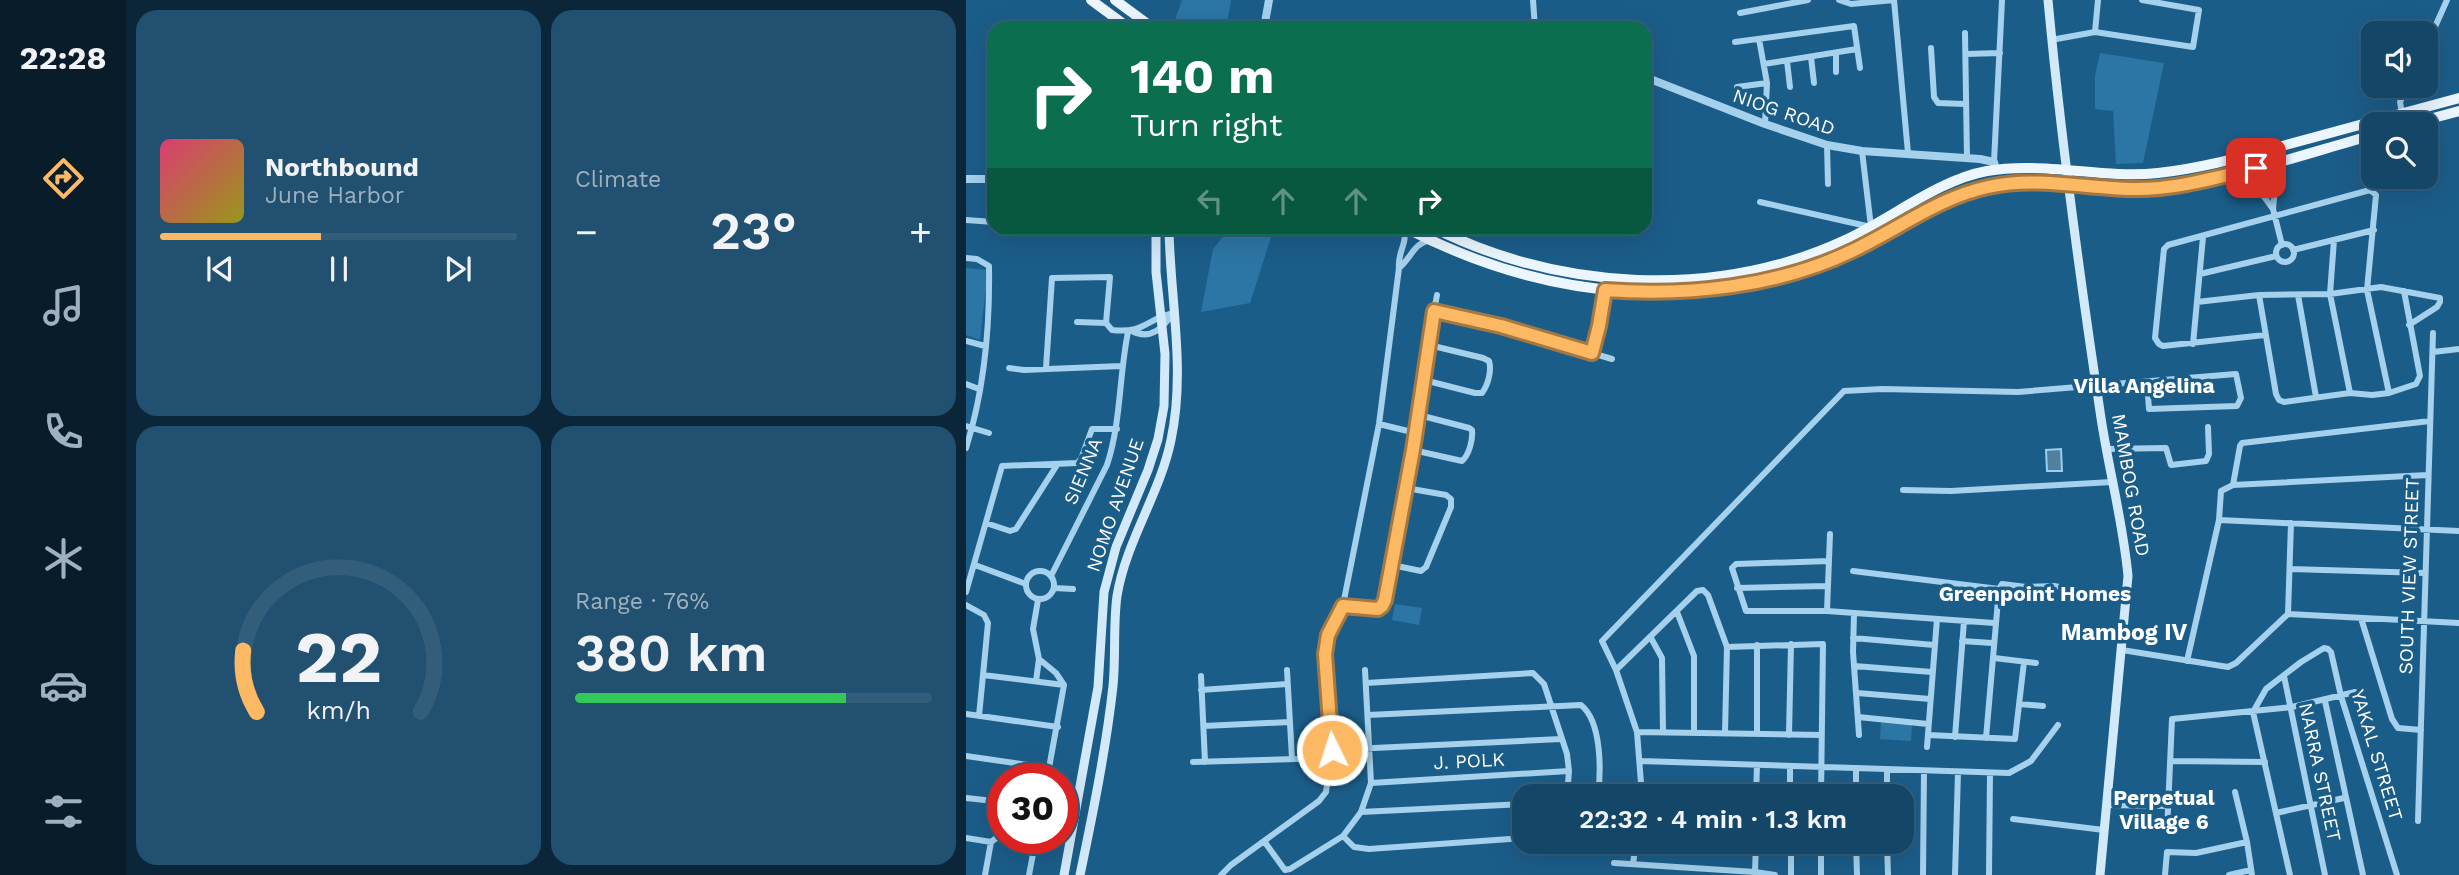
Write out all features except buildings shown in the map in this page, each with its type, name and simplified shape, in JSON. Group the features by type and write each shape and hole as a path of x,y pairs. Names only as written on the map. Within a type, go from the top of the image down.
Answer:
{"main road":[{"path":"1091,0 1120,21"},
{"path":"1115,0 1144,21"},
{"name":"MAMBOG ROAD","path":"2048,0 2067,171 2106,449 2128,576 2100,875"},
{"path":"2421,112 2459,98"},
{"path":"2438,117 2459,111"},
{"path":"1449,235 1500,256 1577,274 1674,280 1748,272 1778,265 1826,248 1871,227 1962,177 1995,166 2142,174 2196,168 2361,129"},
{"path":"1420,235 1467,256 1541,280 1639,293 1690,291 1779,277 1852,252 1949,200 1988,187 2012,184 2142,189 2198,182 2361,138"},
{"path":"1901,210 1908,223"},
{"name":"NOMO AVENUE","path":"1064,875 1098,687 1104,592 1116,547 1148,470 1164,406 1165,354 1156,319 1156,235"},
{"name":"NOMO AVENUE","path":"1080,875 1113,690 1118,595 1129,552 1161,474 1171,442 1177,407 1178,380 1169,235"},
{"path":"1467,256 1471,245"},
{"path":"1104,592 1118,595"}],"street":[{"path":"1265,21 1269,0"},
{"path":"1533,0 1534,21"},
{"path":"1753,0 1753,10"},
{"path":"1740,13 1808,0"},
{"path":"1839,0 1851,4 1894,0 1908,153"},
{"path":"1995,166 2001,0"},
{"path":"2095,32 2098,0"},
{"path":"2052,40 2095,32 2193,47 2199,10 2181,3 2142,0"},
{"path":"2438,21 2447,0"},
{"path":"1735,42 1854,26 1860,68"},
{"path":"1965,33 1967,159"},
{"path":"1759,39 1767,83 1765,124"},
{"path":"1931,48 1934,97 1938,103 1965,104"},
{"path":"1764,64 1857,49"},
{"path":"1836,53 1836,72"},
{"path":"1965,54 2000,53"},
{"path":"1811,57 1814,83"},
{"path":"1787,61 1790,87"},
{"name":"NIOG ROAD","path":"1652,80 1827,145 1862,151 1967,159 1995,166"},
{"path":"1737,87 1767,83"},
{"path":"1827,145 1828,184"},
{"path":"1760,202 1871,227 1862,151"},
{"path":"2268,164 2275,188 2273,209 2282,245"},
{"path":"2256,168 2262,194 2273,209"},
{"path":"966,179 987,179"},
{"path":"2265,335 2163,346 2156,341 2164,249 2168,245 2370,190 2376,195 2367,289 2389,393"},
{"path":"966,220 987,222"},
{"path":"2293,250 2374,230"},
{"path":"1221,875 1323,798 1326,792 1331,754 1325,654 1328,635 1343,606 1379,424 1399,256 1406,235"},
{"path":"2193,344 2203,237"},
{"path":"1399,268 1415,246 1430,240"},
{"path":"2334,240 2330,294 2350,393"},
{"path":"2276,256 2282,245 2293,250"},
{"path":"2276,256 2282,262 2288,261 2292,258 2293,250"},
{"path":"2200,274 2276,256"},
{"path":"966,258 977,259 989,266 990,298 979,389 966,448"},
{"path":"1046,368 1052,278 1110,277 1106,323 1112,330 1130,331 1140,335 1158,331 1174,313"},
{"path":"2197,302 2259,295 2330,294 2381,287 2440,298 2440,302 2424,317 2409,325"},
{"path":"1592,353 1605,290"},
{"path":"2259,295 2279,400 2284,402 2350,393 2389,393 2416,384 2420,376 2404,291"},
{"path":"1343,606 1371,609 1382,606 1413,450 1437,295"},
{"path":"2298,295 2316,397"},
{"path":"1434,311 1501,326 1612,359"},
{"path":"1130,331 1174,313"},
{"path":"1077,322 1106,323"},
{"name":"SIENNA","path":"1051,576 1107,466 1117,429 1121,366 1130,331"},
{"name":"SOUTH VIEW STREET","path":"2418,821 2433,333"},
{"path":"966,341 985,346"},
{"path":"1424,380 1482,393 1486,388 1491,367 1489,361 1483,358 1429,345"},
{"path":"2433,352 2459,349"},
{"path":"1009,368 1024,370 1121,366"},
{"path":"1642,784 1637,732 1616,670 1602,640 1844,391 1882,389 2018,392 2236,374 2241,398 2237,406 2149,409 2147,382"},
{"path":"966,384 979,389"},
{"path":"1413,450 1462,461 1466,457 1473,435 1469,428 1419,415"},
{"path":"2233,485 2242,443 2430,421"},
{"path":"1379,424 1416,433"},
{"path":"969,427 989,433"},
{"path":"966,592 1002,466 1079,462 1089,433 1094,427 1117,429"},
{"path":"2106,449 2166,448 2171,465 2206,461 2209,454 2208,427"},
{"path":"986,523 1010,531 1016,529 1057,465"},
{"path":"2187,661 2219,520 2221,491 2233,485 2427,475"},
{"path":"1903,490 1951,491 2112,482"},
{"path":"1392,565 1422,571 1451,507 1451,499 1446,495 1406,488"},
{"path":"2219,520 2459,531"},
{"path":"2122,650 2228,667 2236,663 2288,614 2291,523"},
{"path":"1827,611 1830,534"},
{"path":"1829,561 1733,565 1732,568 1746,611 1827,611 1994,624"},
{"path":"975,565 1026,584"},
{"path":"2290,569 2424,573"},
{"path":"1038,571 1051,576 1054,588 1050,596 1038,600 1028,593 1026,584 1030,576 1038,571"},
{"path":"1853,571 1998,589"},
{"path":"1986,738 1994,658 1992,643 1998,589 2002,584 2026,587 2047,585 2126,599"},
{"path":"1737,588 1828,586"},
{"path":"1054,588 1073,589"},
{"path":"1616,670 1696,591 1703,590 1708,595 1727,647 1725,733"},
{"path":"1036,681 1039,659 1033,629 1038,600"},
{"path":"966,605 984,615 988,624 979,716"},
{"path":"1677,612 1694,656 1694,732"},
{"path":"1854,614 1854,666 1859,735"},
{"path":"2288,614 2459,623"},
{"path":"2361,618 2392,719 2398,728 2421,730"},
{"path":"1927,747 1937,619"},
{"path":"1955,737 1964,621"},
{"path":"1651,638 1662,658 1663,731"},
{"path":"1853,638 1934,645"},
{"path":"1962,641 1992,643"},
{"path":"1789,735 1791,644"},
{"path":"1727,647 1823,644 1821,784"},
{"path":"1757,734 1758,645"},
{"name":"YAKAL STREET","path":"2284,676 2324,648 2330,652 2341,696 2397,875"},
{"path":"1994,658 2036,663"},
{"path":"1039,659 1056,673 1065,685 1050,763"},
{"path":"1928,735 2015,739 2024,662"},
{"path":"1854,666 1932,672"},
{"path":"1287,670 1292,758"},
{"path":"1264,841 1280,866 1286,870 1343,836 1361,813 1371,783 1365,670"},
{"path":"1366,683 1533,673 1544,684 1562,739 1569,771 1568,784"},
{"path":"984,674 1065,685"},
{"path":"1200,676 1205,762"},
{"path":"2284,676 2266,689 2253,712 2290,875"},
{"name":"NARRA STREET","path":"2284,676 2325,875"},
{"path":"1201,690 1287,684"},
{"path":"2167,832 2172,719 2292,707 2355,692"},
{"path":"1857,693 1930,699"},
{"path":"2325,701 2344,798 2363,875"},
{"path":"2019,704 2043,706"},
{"path":"1368,715 1581,705 1588,714 1597,740 1599,784"},
{"path":"966,714 1058,727"},
{"path":"1858,717 1928,724"},
{"path":"1203,726 1289,722"},
{"path":"1641,761 2012,773 2031,761 2058,724"},
{"path":"1637,732 1821,735"},
{"path":"1193,762 1292,758 1370,749 1562,739"},
{"path":"966,756 1014,763"},
{"path":"2170,761 2265,762"},
{"path":"1756,784 1757,765"},
{"path":"1790,766 1790,784"},
{"path":"1856,768 1856,784"},
{"path":"1887,769 1887,784"},
{"name":"J. POLK","path":"1371,783 1569,771"},
{"path":"1923,875 1924,771"},
{"path":"1955,875 1958,772"},
{"path":"1989,875 1990,773"},
{"path":"2229,875 2252,873 2235,792"},
{"path":"966,798 987,800"},
{"path":"2276,813 2344,798"},
{"path":"2106,805 2205,803"},
{"path":"1361,813 1512,805"},
{"path":"2013,819 2104,830"},
{"path":"1343,836 1354,847 1369,849 1512,839"},
{"path":"966,838 987,842"},
{"path":"2165,875 2167,852 2196,853 2247,842"},
{"path":"985,875 988,854"},
{"path":"1029,875 1033,854"},
{"path":"1633,864 1634,854"},
{"path":"1755,872 1756,854"},
{"path":"1791,854 1791,875"},
{"path":"1821,854 1821,875"},
{"path":"1856,854 1857,875"},
{"path":"1887,854 1888,875"},
{"path":"1614,863 1775,875"}],"shaded area":[{"path":"1182,0 1231,0 1228,19 1231,21 1174,21"},
{"path":"2100,53 2164,63 2143,163 2116,164 2113,111 2095,109 2095,76"},
{"path":"1224,235 1272,235 1250,303 1201,312 1213,249"},
{"path":"966,268 988,270 980,340 966,335"},
{"path":"2061,449 2062,471 2047,471 2046,450"},
{"path":"1395,604 1422,608 1419,625 1392,620"},
{"path":"1881,722 1912,724 1911,741 1880,739"}],"district":[{"name":"Villa Angelina","path":"2144,385"},
{"name":"Greenpoint Homes","path":"2035,593"},
{"name":"Mambog IV","path":"2124,632"},
{"name":"Perpetual Village 6","path":"2164,809"}],"route":[{"path":"1332,750 1325,654 1328,635 1343,606 1378,609 1385,600 1413,450 1434,311 1501,326 1592,353 1605,290 1639,293 1690,291 1779,277 1852,252 1949,200 1988,187 2030,184 2142,189 2198,182 2256,168"}]}
